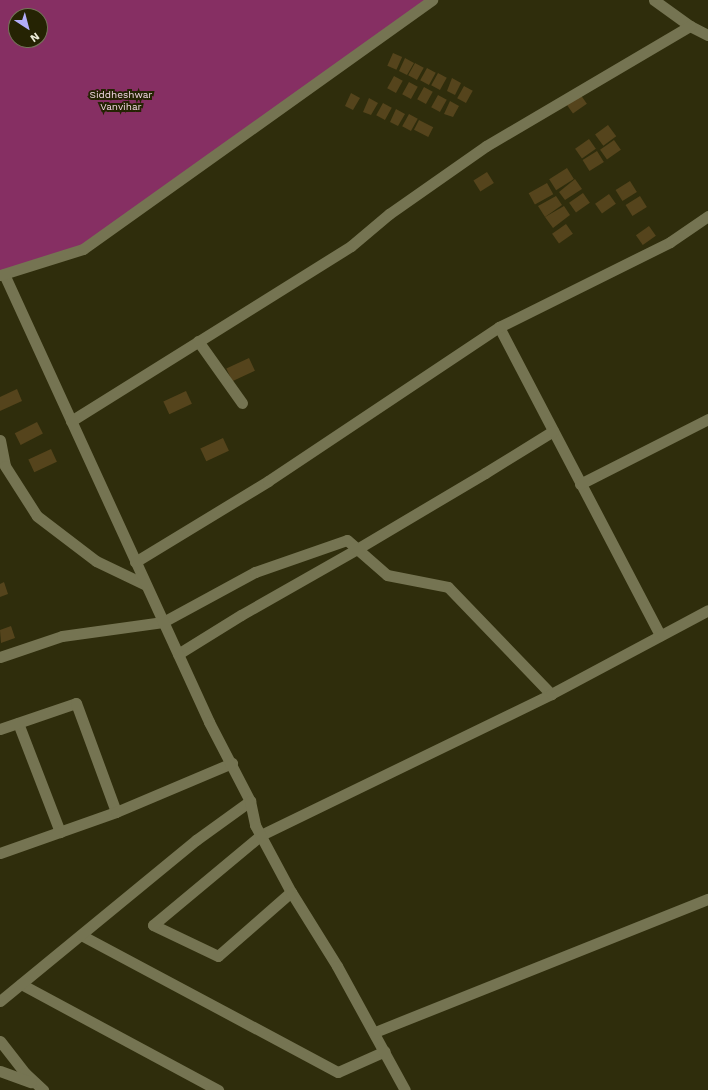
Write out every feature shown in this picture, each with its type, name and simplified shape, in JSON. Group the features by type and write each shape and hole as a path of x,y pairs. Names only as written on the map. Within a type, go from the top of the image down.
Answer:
{"street":[{"path":"406,1090 337,966 291,892 255,825 250,801 232,763 209,722 2,274 83,249 432,0"},
{"path":"654,0 690,26 708,35"},
{"path":"71,421 351,246 389,214 486,146 690,26"},
{"path":"136,562 268,481 500,327 670,242 708,216"},
{"path":"500,327 580,484 660,635"},
{"path":"198,341 242,403"},
{"path":"580,484 708,419"},
{"path":"178,654 241,614 358,549 553,431"},
{"path":"0,440 3,462 37,516 96,561 146,585"},
{"path":"0,657 62,636 163,622 255,572 347,540 387,575 448,587 551,694"},
{"path":"291,892 218,956 153,925 261,835 551,694 708,610"},
{"path":"0,729 76,703 116,812"},
{"path":"18,723 60,832"},
{"path":"0,852 116,812 232,763"},
{"path":"2,996 21,984 196,840 250,801"},
{"path":"375,1032 708,898"},
{"path":"81,935 338,1072 385,1051"},
{"path":"21,984 218,1090"},
{"path":"0,1041 25,1073 40,1087"},
{"path":"0,1071 40,1087"}],"green space":[{"name":"Siddheshwar Vanvihar","path":"0,0 432,0 83,249 0,275"}],"building":[{"path":"393,53 402,57 396,70 387,66"},
{"path":"405,58 414,63 407,75 399,71"},
{"path":"415,63 424,68 417,80 408,75"},
{"path":"427,68 436,73 429,85 420,80"},
{"path":"438,73 447,78 440,90 431,85"},
{"path":"394,76 403,81 396,93 387,88"},
{"path":"452,78 461,83 455,95 447,91"},
{"path":"409,82 418,87 411,99 402,94"},
{"path":"464,86 473,91 466,103 457,98"},
{"path":"424,87 433,92 426,104 417,99"},
{"path":"351,93 360,98 353,110 345,106"},
{"path":"580,94 587,104 573,114 566,104"},
{"path":"438,95 447,100 440,112 431,107"},
{"path":"369,98 378,103 371,115 363,112"},
{"path":"450,101 459,106 453,117 444,114"},
{"path":"383,103 392,108 385,120 376,115"},
{"path":"396,109 405,114 398,126 390,122"},
{"path":"409,114 418,119 411,131 402,126"},
{"path":"419,120 433,127 428,137 414,130"},
{"path":"608,125 616,136 603,146 595,134"},
{"path":"589,139 596,149 582,159 575,149"},
{"path":"614,140 621,150 607,160 600,150"},
{"path":"597,151 604,162 589,171 583,160"},
{"path":"567,168 574,179 556,190 549,179"},
{"path":"487,172 494,183 480,192 473,180"},
{"path":"575,179 582,189 565,200 559,192"},
{"path":"630,181 637,192 622,201 616,190"},
{"path":"547,183 553,194 535,205 529,193"},
{"path":"583,193 590,203 576,213 569,203"},
{"path":"609,194 616,204 602,214 595,204"},
{"path":"556,196 562,205 545,217 538,206"},
{"path":"640,196 647,207 632,216 626,205"},
{"path":"564,206 570,215 553,228 545,217"},
{"path":"566,224 573,234 559,244 552,234"},
{"path":"649,226 656,236 643,245 636,235"},
{"path":"249,358 255,371 232,381 226,369"},
{"path":"17,389 22,401 0,411 0,397"},
{"path":"186,391 192,404 169,414 163,402"},
{"path":"37,422 43,434 21,445 15,433"},
{"path":"223,438 229,451 206,461 200,449"},
{"path":"51,449 57,462 34,472 28,460"},
{"path":"4,582 8,594 0,597 0,584"},
{"path":"11,626 15,638 1,643 0,630"}]}
